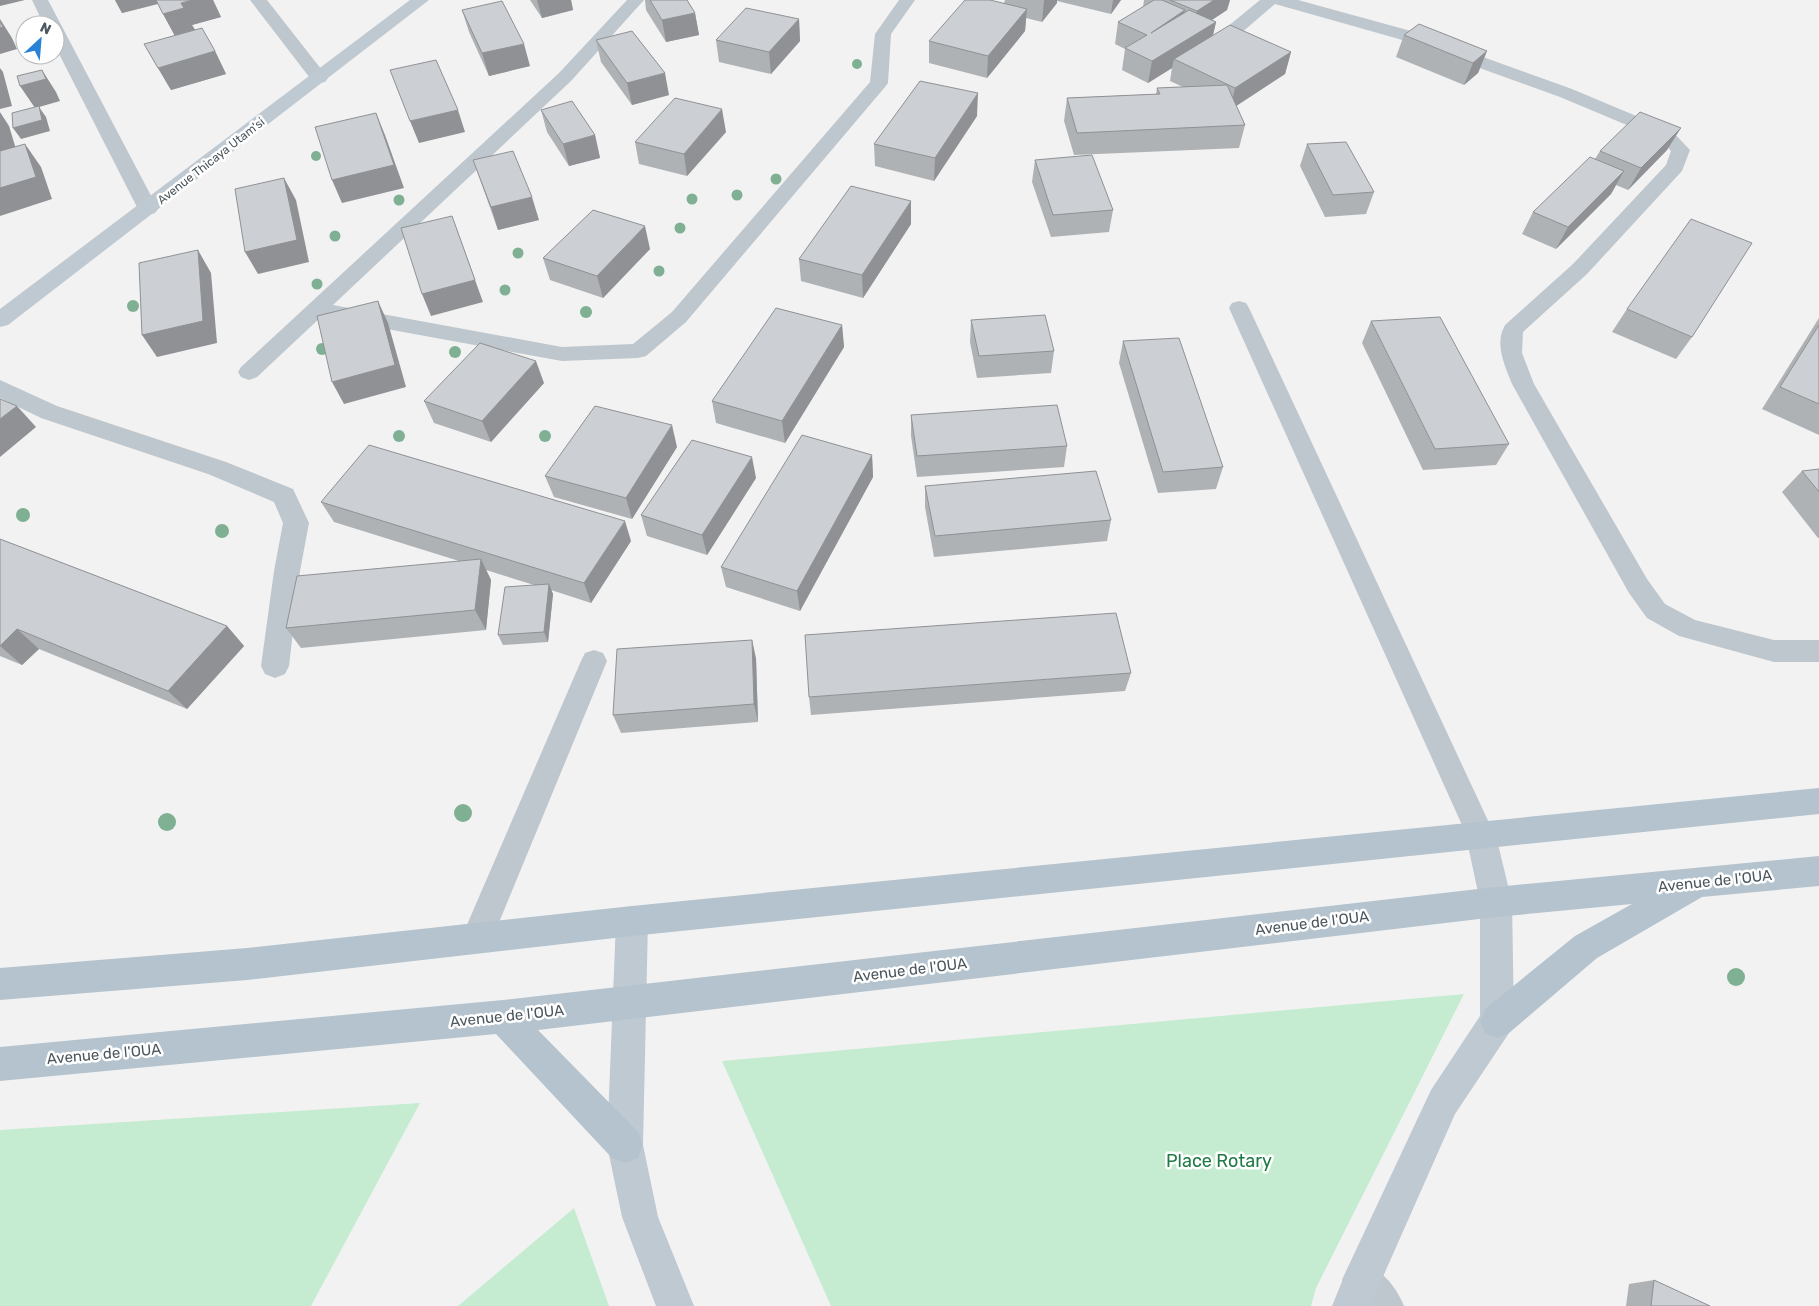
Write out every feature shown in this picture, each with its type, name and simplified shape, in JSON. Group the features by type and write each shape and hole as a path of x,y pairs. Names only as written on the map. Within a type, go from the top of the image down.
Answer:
{"main road":[{"path":"0,984 247,964 632,921 1481,836 1819,800"},
{"name":"Avenue de l'OUA","path":"0,1064 503,1017 1496,902 1819,870"},
{"path":"1497,1021 1586,948 1698,883"},
{"path":"503,1017 625,1145"}],"street":[{"path":"40,0 48,15"},
{"path":"258,0 319,78"},
{"name":"Avenue Thicaya Utam'si","path":"0,320 421,0"},
{"path":"65,48 148,209"},
{"path":"0,388 49,412 217,468 284,496 296,523 287,572 275,666"},
{"path":"1366,1297 1443,1102 1497,1021 1496,902 1481,836"},
{"path":"632,921 625,1145 640,1217 675,1306"}],"lane":[{"path":"249,372 564,77 636,0"},
{"path":"317,309 562,354 638,351 679,317 879,83 884,34 908,0"},
{"path":"1227,36 1270,0"},
{"path":"1280,0 1405,35 1566,93 1666,136 1681,150 1675,167 1580,269 1513,330 1511,353 1523,384 1638,586 1656,611 1688,629 1774,651 1819,651"},
{"path":"1239,308 1481,836"},
{"path":"477,938 594,661"}],"green space":[{"name":"Place Rotary","path":"1464,994 1316,1288 1311,1306 831,1306 722,1061"},
{"path":"420,1103 311,1306 0,1306 0,1130"},
{"path":"574,1208 609,1306 458,1306"}],"building":[{"path":"156,0 193,0 181,3 184,8 163,14"},
{"path":"650,0 687,0 695,13 662,20"},
{"path":"965,0 990,0 1027,9 988,56 929,41"},
{"path":"1154,0 1162,0 1185,10 1151,33 1189,10 1216,22 1152,61 1125,48 1147,35 1118,22"},
{"path":"1170,0 1214,0 1197,11"},
{"path":"502,1 524,44 482,53 462,10"},
{"path":"746,8 799,19 769,52 716,40"},
{"path":"1419,24 1487,51 1473,63 1404,35"},
{"path":"1230,25 1291,52 1235,88 1174,59"},
{"path":"202,28 215,51 158,68 144,44"},
{"path":"632,31 665,73 627,83 596,40"},
{"path":"436,60 458,110 410,121 390,70"},
{"path":"42,70 46,79 20,86 17,76"},
{"path":"920,81 978,93 935,158 874,144"},
{"path":"1227,85 1245,125 1077,133 1067,98 1160,94 1157,88"},
{"path":"675,98 722,109 684,154 635,142"},
{"path":"572,101 595,135 563,144 541,110"},
{"path":"39,106 42,120 13,128 12,113"},
{"path":"1640,112 1681,128 1641,168 1600,151"},
{"path":"376,113 394,165 332,180 315,127"},
{"path":"1346,142 1374,192 1333,195 1307,144"},
{"path":"25,144 36,177 0,188 0,151"},
{"path":"513,151 532,197 491,207 473,160"},
{"path":"1092,155 1113,210 1053,215 1035,160"},
{"path":"1590,157 1624,171 1568,227 1533,212"},
{"path":"284,178 297,240 245,252 235,189"},
{"path":"851,186 911,201 862,275 799,259"},
{"path":"593,210 645,226 597,276 543,258"},
{"path":"452,216 475,280 422,294 401,228"},
{"path":"1691,219 1752,243 1692,337 1627,309"},
{"path":"198,250 203,321 142,335 139,263"},
{"path":"378,301 395,365 332,382 317,316"},
{"path":"776,308 842,325 782,421 712,401"},
{"path":"1045,315 1054,351 979,356 971,320"},
{"path":"1440,317 1509,444 1435,449 1371,321"},
{"path":"1819,325 1819,404 1780,387"},
{"path":"1179,338 1223,467 1163,472 1123,341"},
{"path":"480,343 536,361 482,421 424,401"},
{"path":"0,399 17,406 0,419"},
{"path":"1057,405 1067,446 917,456 911,415"},
{"path":"595,406 672,425 626,498 545,476"},
{"path":"802,435 872,455 797,591 721,567"},
{"path":"692,440 752,457 702,535 641,515"},
{"path":"369,445 625,521 584,583 321,502"},
{"path":"1819,469 1819,492 1802,471"},
{"path":"1096,471 1111,520 935,536 925,486"},
{"path":"0,539 227,626 168,691 17,629 0,646"},
{"path":"481,559 475,610 286,628 297,576"},
{"path":"549,584 544,632 498,635 505,587"},
{"path":"1116,613 1131,673 809,697 805,635"},
{"path":"752,640 754,704 613,715 617,649"},
{"path":"1654,1280 1710,1306 1651,1306"}]}
